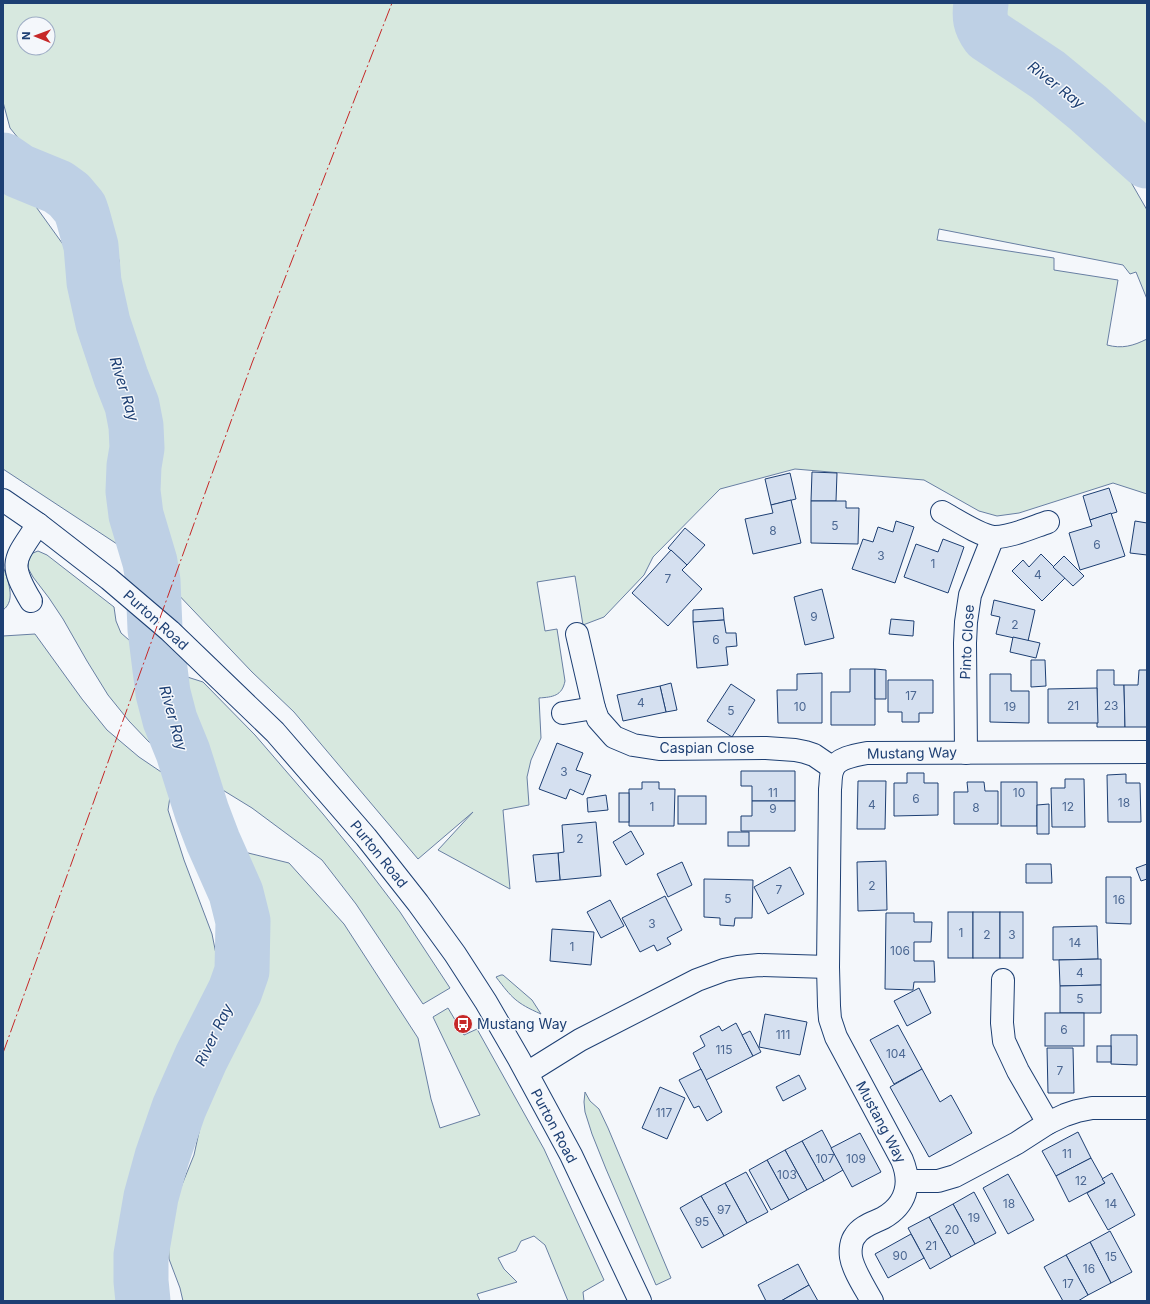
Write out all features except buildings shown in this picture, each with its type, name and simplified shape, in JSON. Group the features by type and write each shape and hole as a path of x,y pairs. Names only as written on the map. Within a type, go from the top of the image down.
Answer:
{"street":[{"name":"Purton Road","path":"3,500 38,524 109,579 170,631 276,732 366,837 418,903 455,954 486,1002 527,1074 570,1155 640,1301"},
{"path":"942,512 993,537 1007,536 1048,522"},
{"path":"31,601 19,580 16,562 19,554 38,524"},
{"name":"Pinto Close","path":"966,753 965,643 967,615 970,596 993,537"},
{"name":"Caspian Close","path":"576,634 598,719 614,737 633,745 659,749 766,748 795,750 814,755 833,768"},
{"path":"563,713 594,708"},
{"name":"Mustang Way","path":"872,1301 852,1264 851,1249 854,1237 859,1231 884,1217 896,1207 904,1194 908,1181 902,1160 836,1037 830,1018 828,967 830,789 833,768 839,762 850,757 867,753 1147,752"},
{"path":"527,1074 580,1040 696,980 724,970 759,965 828,967"},
{"path":"1002,980 1002,1023 1004,1041 1018,1072 1048,1123"},
{"path":"908,1181 938,1181 955,1176 1017,1143 1048,1123 1065,1115 1092,1108 1147,1108"}],"shaded area":[{"path":"3,3 961,3 961,8 981,55 1075,124 1128,177 1147,210 1147,299 1136,272 1130,274 1123,265 939,229 937,240 1054,258 1054,270 1118,280 1107,345 1118,347 1127,346 1147,339 1147,494 1113,483 1019,513 997,516 979,511 924,480 795,469 720,489 653,557 644,575 604,617 583,625 575,576 537,582 545,631 557,629 565,681 562,690 556,695 539,698 541,738 531,760 527,777 529,805 503,810 510,889 438,850 473,812 418,859 294,712 252,672 152,567 3,469 3,183 34,204 75,261 87,313 121,376 144,376 122,328 119,261 111,222 89,192 44,170 10,128 3,102"},
{"path":"1004,3 1147,3 1147,136 1099,89 1003,20"},
{"path":"38,551 47,555 114,607 116,621 121,633 170,676 181,675 203,682 255,735 362,862 400,912 450,988 423,1004 356,904 322,860 252,808 169,757 149,742 129,721 108,695 63,619 28,568 29,557"},
{"path":"3,566 10,589 10,595 7,606 3,610"},
{"path":"35,634 82,699 107,730 139,757 176,782 171,790 168,810 184,860 212,934 220,974 210,1008 188,1052 132,1184 123,1266 128,1301 3,1301 3,636"},
{"path":"240,851 289,863 344,924 418,1038 431,1099 440,1128 480,1115 433,1017 448,1008 464,1035 477,1029 544,1149 604,1280 583,1292 584,1301 568,1301 545,1245 534,1236 521,1241 516,1251 498,1258 504,1269 517,1282 477,1294 480,1301 183,1301 180,1288 169,1259 168,1229 175,1202 194,1155 210,1082 234,950"},
{"path":"503,975 532,1000 541,1014 526,1007 515,999 496,977"},
{"path":"585,1092 590,1101 599,1109 608,1128 671,1278 656,1285 592,1134 585,1112"}],"waterway":[{"name":"River Ray","path":"981,3 981,20 988,35 1048,75 1088,108 1147,161"},
{"name":"River Ray","path":"3,160 19,171 58,187 69,195 80,208 83,217 91,246 94,282 103,323 132,405 136,426 137,448 134,466 133,491 136,515 150,562 153,581 155,629 163,693 170,720 183,752 202,812 236,893 243,921 242,971 235,991 201,1058 179,1108 162,1157 151,1197 141,1255 143,1301"}],"power":[{"path":"3,1053 252,363 392,3"}],"place":[{"name":"Mustang Way","path":"463,1024"}]}
